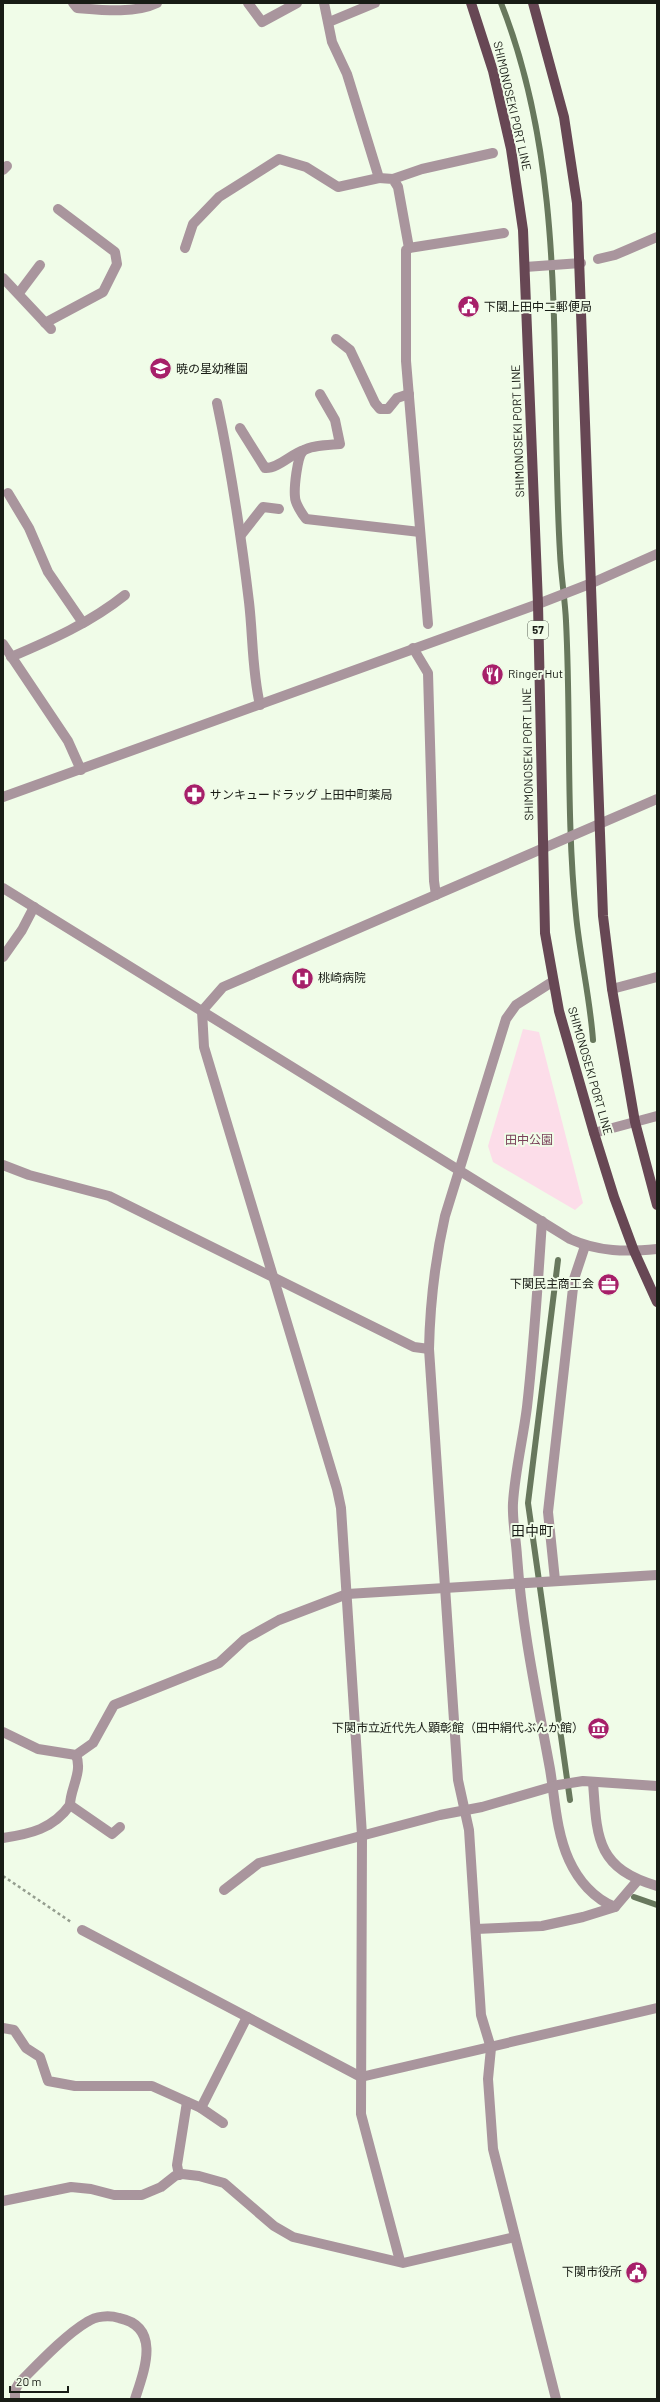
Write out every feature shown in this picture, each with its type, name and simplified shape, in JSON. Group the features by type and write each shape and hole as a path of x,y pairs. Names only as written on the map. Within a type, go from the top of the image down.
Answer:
{"main road":[{"name":"SHIMONOSEKI PORT LINE","path":"471,3 493,71 511,149 523,230 538,604 545,933 552,982 594,1133 614,1197 634,1251 657,1302"},
{"path":"533,3 561,102 572,156 581,263 604,916 612,989 635,1122 657,1205"}],"street":[{"path":"75,5 104,10 137,8 157,3"},
{"path":"248,3 262,22 297,3"},
{"path":"324,3 332,42 347,74 379,178"},
{"path":"329,22 375,3"},
{"path":"185,248 193,224 219,197 279,159 306,167 338,187 379,178 393,179 422,169 493,153"},
{"path":"393,179 398,187 409,248 406,250 406,361 428,624"},
{"path":"3,278 19,293 48,326 102,292 117,264 114,252 58,209"},
{"path":"409,248 504,233"},
{"path":"598,259 615,255 657,237"},
{"path":"525,267 581,263"},
{"path":"19,293 40,265"},
{"path":"336,339 350,350 375,403 380,409 388,409 397,398 409,394"},
{"path":"240,428 265,468 280,463 295,452 340,444 335,420 320,394"},
{"path":"217,403 231,470 241,535 252,631 254,678 260,705"},
{"path":"304,450 298,461 295,498 306,519 420,532"},
{"path":"8,493 29,528 48,572 83,623"},
{"path":"241,535 263,507 279,508"},
{"path":"3,797 538,604 592,583 657,554"},
{"path":"11,656 64,634 106,610 125,595"},
{"path":"3,644 68,741 81,770"},
{"path":"413,648 428,673 434,880 436,895"},
{"path":"400,2261 363,2125 362,1835 348,1594 341,1508 337,1489 204,1047 202,1011 223,987 657,799"},
{"path":"3,888 460,1172 585,1246 604,1250 634,1251 657,1249"},
{"path":"3,957 22,930 34,907"},
{"path":"612,989 657,977"},
{"path":"552,982 516,1005 506,1019 460,1172 445,1216 438,1246 431,1292 430,1349 458,1780 466,1810 476,1929 481,2015 491,2048 488,2079 493,2149 556,2399"},
{"path":"594,1133 657,1116"},
{"path":"3,1165 29,1175 109,1196 414,1347 430,1349"},
{"path":"542,1221 529,1384 513,1504 522,1582 528,1656 555,1786 560,1832 572,1866 602,1902 615,1907"},
{"path":"552,1580 548,1512 574,1279 585,1246"},
{"path":"3,1732 38,1749 76,1755 93,1743 114,1705 219,1663 245,1639 279,1620 348,1594 552,1580 657,1575"},
{"path":"3,1838 48,1826 63,1815 70,1806 70,1798 77,1782 78,1761 76,1755"},
{"path":"588,1781 602,1846 612,1862 638,1880 657,1886"},
{"path":"224,1890 259,1863 362,1835 482,1807 555,1786 588,1781 657,1786"},
{"path":"70,1806 112,1834 120,1826"},
{"path":"476,1929 542,1926 583,1917 615,1907 638,1880"},
{"path":"82,1930 362,2077 657,2008"},
{"path":"201,2108 247,2017"},
{"path":"3,2028 14,2030 26,2048 40,2057 48,2081 75,2086 152,2086 201,2108 223,2123"},
{"path":"180,2175 176,2165 187,2102"},
{"path":"3,2200 71,2187 91,2189 114,2195 142,2195 161,2187 180,2175 199,2176 224,2183 274,2226 292,2237 370,2256 400,2261 403,2263 515,2237"},
{"path":"15,2399 15,2390 19,2383 87,2322 95,2318 113,2316 122,2318 137,2326 142,2332 147,2350 142,2377 135,2399"},
{"path":"128,2399 142,2377"}],"path":[{"path":"3,1876 82,1930"}],"green space":[{"name":"田中公園","path":"523,1029 539,1032 583,1203 575,1210 493,1162 488,1146"}],"waterway":[{"path":"501,3 523,69 538,137 547,206 555,345 557,484 567,658 573,879 578,931 590,1009 593,1040"},
{"path":"558,1260 528,1503 570,1800"},
{"path":"634,1897 657,1905"}],"place":[{"name":"下関上田中二郵便局","path":"468,307"},
{"name":"暁の星幼稚園","path":"161,369"},
{"name":"Ringer Hut","path":"492,674"},
{"name":"サンキュードラッグ 上田中町薬局","path":"195,795"},
{"name":"桃崎病院","path":"302,978"},
{"name":"下関民主商工会","path":"609,1284"},
{"name":"下関市立近代先人顕彰館（田中絹代ぶんか館）","path":"599,1728"},
{"name":"下関市役所","path":"637,2272"}],"district":[{"name":"田中町","path":"532,1531"}]}
